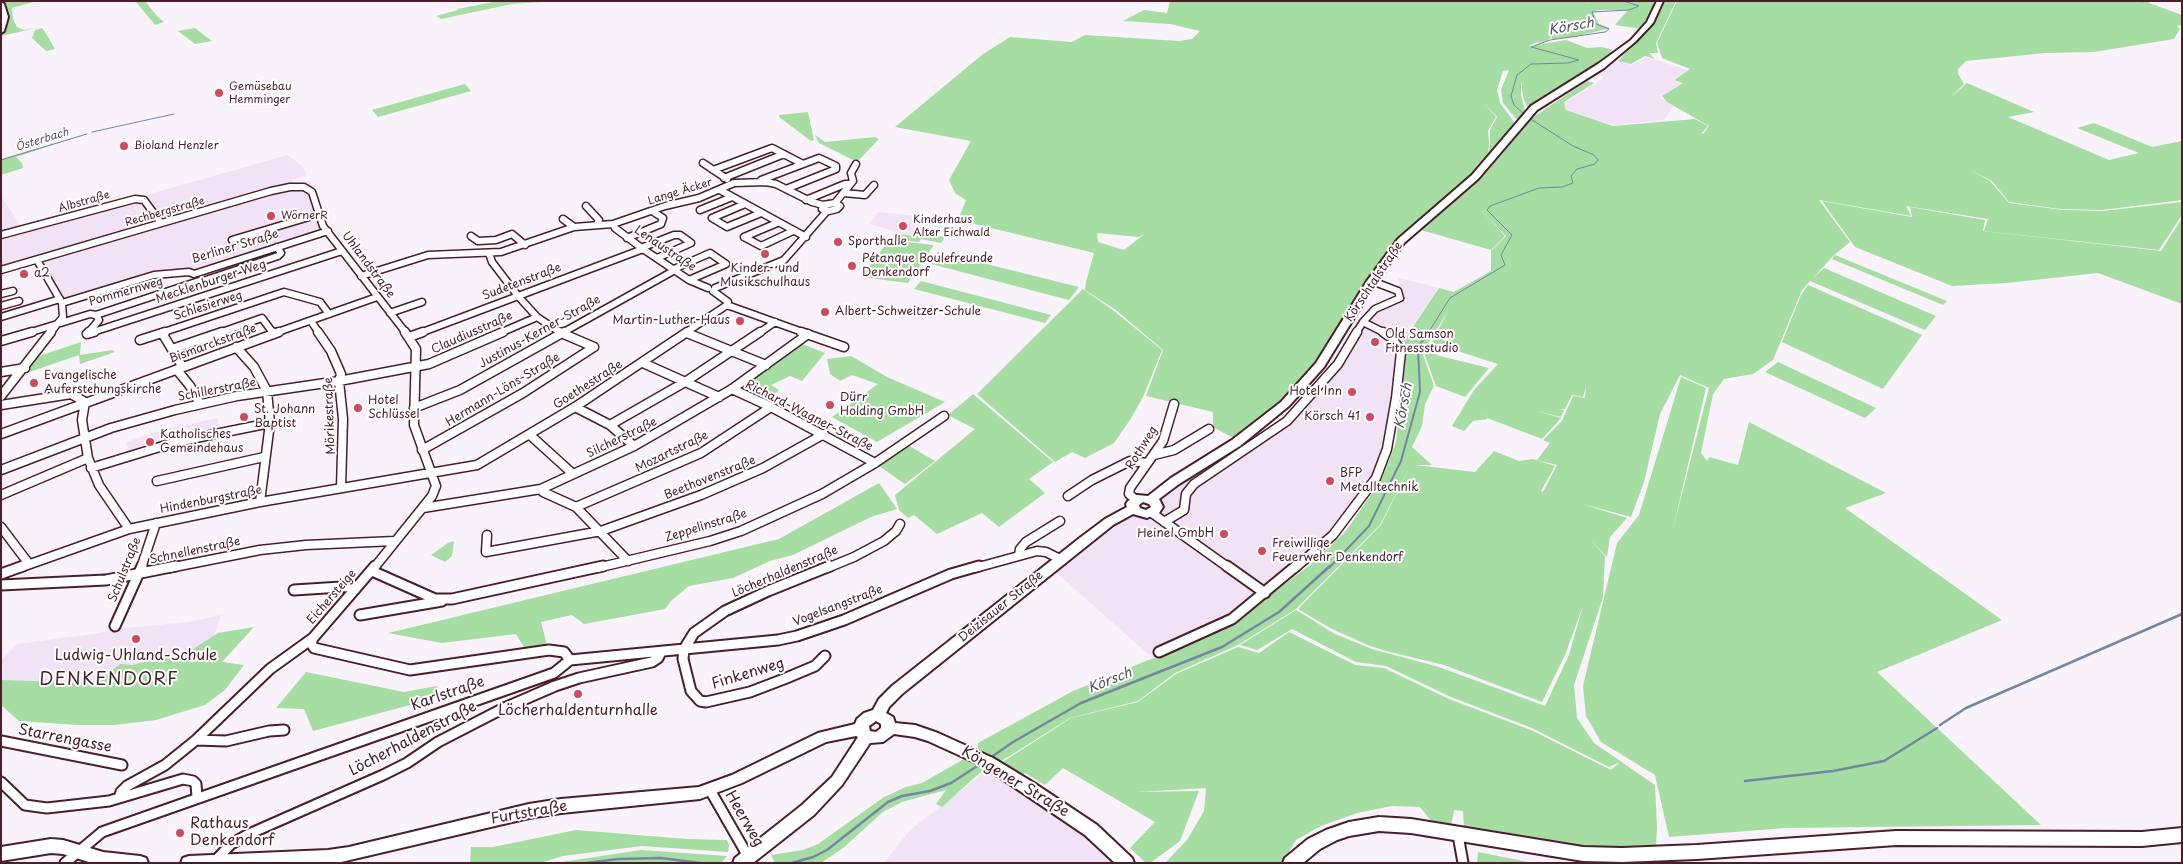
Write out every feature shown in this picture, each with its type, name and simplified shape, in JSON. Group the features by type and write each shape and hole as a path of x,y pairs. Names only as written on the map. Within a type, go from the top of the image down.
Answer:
{"main road":[{"name":"Körschtalstraße","path":"1151,500 1175,481 1236,443 1285,404 1320,365 1372,281 1401,241 1475,177 1530,112 1551,96 1601,66 1634,41 1654,16 1660,1"},
{"path":"1,4 5,15 1,31"},
{"path":"1143,498 1151,500 1157,506 1152,513 1143,514 1134,505 1143,498"},
{"name":"Deizisauer Straße","path":"878,715 884,703 897,690 1060,560 1134,505"},
{"path":"748,861 801,816 837,781 863,733 865,720 878,715 887,719 890,728 881,737 863,733"},
{"name":"Köngener Straße","path":"890,728 925,734 974,755 995,767 1092,830 1126,863"},
{"name":"Furtstraße","path":"189,863 349,854 529,811 561,806 691,794 710,790 737,779 823,738 863,733"},
{"path":"1291,863 1314,844 1332,835 1364,826 1396,824 1583,854 1622,855 1697,852 1896,838 2142,839 2182,835"},
{"path":"1,854 51,846 63,847 103,859 140,863"}],"street":[{"path":"713,170 772,148 803,164"},
{"path":"724,178 784,154"},
{"path":"757,182 819,158 836,166 836,168 786,189"},
{"path":"703,163 734,183"},
{"path":"712,289 776,265 784,260 806,237 825,208 835,202 853,181 851,174 856,164"},
{"name":"Lange Äcker","path":"361,276 428,255 489,253 525,245 574,227 613,224 720,190 734,183 757,182 776,184 825,208"},
{"path":"806,200 845,184 850,184"},
{"path":"860,202 874,185"},
{"name":"Rechbergstraße","path":"1,270 293,187 304,187 311,190 319,214 328,231"},
{"path":"720,190 777,223 806,237"},
{"path":"844,193 865,195"},
{"path":"700,210 732,197"},
{"name":"Albstraße","path":"1,236 135,199 144,200 161,223"},
{"path":"745,204 712,218 727,227 761,213"},
{"path":"586,206 598,220 597,224"},
{"path":"627,238 664,221 663,218 652,211"},
{"path":"232,240 319,214"},
{"path":"563,219 574,227"},
{"path":"777,223 744,237 760,246 793,231"},
{"name":"Lenaustraße","path":"613,224 627,238 689,280 712,289"},
{"name":"Berliner Straße","path":"1,317 154,275 189,272 194,274 328,231"},
{"name":"Uhlandstraße","path":"328,231 409,337 416,349 414,425 432,472"},
{"path":"472,236 478,241 496,240 512,234 525,245"},
{"name":"Sudetenstraße","path":"409,337 674,235 680,235 690,241 690,244 657,258"},
{"name":"Pommernweg","path":"1,341 90,314 97,317 278,256 281,253 277,247"},
{"name":"Mecklenburger Weg","path":"97,317 87,334 342,251"},
{"path":"489,253 492,262 518,296 537,316 562,333"},
{"name":"Justinus-Kerner-Straße","path":"414,408 460,390 674,269 710,253 726,264 689,280"},
{"path":"1,396 60,323 64,313 61,301 37,260"},
{"path":"194,274 209,295"},
{"path":"1164,522 1184,510 1186,494 1194,484 1287,421 1338,364 1364,322 1375,309 1400,298 1398,291 1372,281"},
{"path":"712,289 728,302 728,305 844,347"},
{"path":"1,294 13,291"},
{"name":"Schlesierweg","path":"140,340 284,292 320,302 330,314"},
{"name":"Bismarckstraße","path":"1,434 377,297"},
{"path":"1,306 18,301"},
{"name":"Uhlandstraße","path":"390,313 422,302"},
{"name":"Goethestraße","path":"432,472 477,465 575,407 728,305"},
{"name":"Claudiusstraße","path":"416,366 442,359 537,316"},
{"path":"97,317 105,328"},
{"path":"172,350 262,318 274,334"},
{"name":"Mörikestraße","path":"311,321 330,351 341,374 339,381 343,418 341,488"},
{"path":"610,425 685,382 729,350 774,322"},
{"path":"1159,652 1232,619 1265,593 1333,535 1376,478 1387,449 1396,398 1401,352 1393,339 1364,322"},
{"path":"162,333 172,350 179,368 200,404"},
{"name":"Hermann-Löns-Straße","path":"422,450 523,393 594,347 562,333"},
{"path":"687,333 766,365"},
{"name":"Silcherstraße","path":"423,508 541,489 634,446 719,397 808,334"},
{"path":"236,347 254,367 267,391 270,423 264,457 260,502"},
{"path":"643,363 719,397"},
{"name":"Schillerstraße","path":"1,470 84,438 144,418 200,404 267,391 339,381 416,366"},
{"path":"1,372 25,368"},
{"name":"Richard-Wagner-Straße","path":"732,389 772,406 875,463"},
{"path":"1,405 71,394 85,402 82,420 88,458 99,485 129,529"},
{"name":"Rothweg","path":"1134,505 1129,494 1130,488 1163,441 1174,404"},
{"name":"Mozartstraße","path":"576,507 701,453 772,406"},
{"path":"575,407 610,425 634,446"},
{"name":"Zeppelinstraße","path":"360,615 452,599 628,562 742,531 822,494 875,463 944,416"},
{"path":"92,468 176,442 270,423"},
{"path":"1154,455 1174,450 1209,429"},
{"name":"Beethovenstraße","path":"487,535 486,552 601,531 701,496 763,468 824,434"},
{"path":"530,435 573,474"},
{"path":"156,481 264,457"},
{"path":"1,495 88,458"},
{"path":"1068,496 1092,480 1130,462 1147,463"},
{"name":"Hindenburgstraße","path":"1,574 129,529 260,502 432,472"},
{"name":"Eichersteige","path":"120,798 121,792 127,786 165,765 196,740 270,669 313,638 372,571 394,541 432,496 436,486 432,472"},
{"path":"541,489 543,492 576,507 601,531 628,562"},
{"path":"1152,513 1265,593"},
{"path":"1019,555 1020,549 1026,542 1060,520"},
{"name":"Schulstraße","path":"115,626 139,575 156,523"},
{"name":"Löcherhaldenstraße","path":"684,649 694,632 726,611 768,591 854,557 884,541 896,531 900,524"},
{"path":"1,527 29,564"},
{"name":"Schnellenstraße","path":"1,585 65,584 139,575 260,550 306,544 394,541"},
{"name":"Vogelsangstraße","path":"570,660 778,640 797,636 844,620 951,574 1036,551 1046,552 1060,560"},
{"name":"Zeppelinstraße","path":"372,571 435,599 452,599"},
{"path":"294,590 357,586"},
{"name":"Karlstraße","path":"65,863 102,832 554,673 570,660 564,652 549,650 410,670 314,648 311,643 313,638"},
{"name":"Finkenweg","path":"684,649 683,659 691,691 695,697 706,702 750,692 776,682 815,666 825,656"},
{"name":"Löcherhaldenstraße","path":"215,861 231,844 249,834 383,775 407,763 438,742 502,709 555,686 579,678 652,662 658,658 661,652"},
{"path":"196,740 226,741 270,731 284,730"},
{"name":"Starrengasse","path":"1,742 122,765"},
{"path":"1,782 26,805 47,808 120,798 183,779 193,781 196,784 197,797"},
{"name":"Heerweg","path":"710,790 748,861"},
{"path":"1458,835 1463,863"}],"shaded area":[{"path":"1646,57 1688,70 1672,80 1682,83 1659,97 1673,106 1664,120 1613,125 1567,110 1565,103 1605,77 1596,74 1617,61 1632,65"},
{"path":"288,155 303,167 307,175 292,180 294,185 310,181 315,190 323,219 329,230 198,270 169,272 59,302 33,261 1,269 1,196 22,228 136,201 146,195"},
{"name":"Kinderhaus Alter Eichwald","path":"878,212 935,218 923,236 900,233 870,224"},
{"path":"1396,277 1438,288 1403,340 1396,398 1376,478 1333,535 1232,619 1150,656 1050,567 1123,513 1148,514 1154,501 1236,443 1246,449 1287,421 1338,364 1375,309 1400,298 1398,288 1400,282"},
{"path":"218,418 218,426 212,433 129,456 126,442 169,428"},
{"path":"221,615 214,636 193,649 131,665 120,664 96,683 1,680 1,660 17,644 94,634 116,629 188,622"},
{"path":"989,769 1081,832 1115,863 884,863 910,830"}],"green space":[{"path":"2,1 37,1 12,8 13,19 17,27 24,30 41,27 1,36 8,16"},
{"path":"145,1 164,22 155,25 136,2"},
{"path":"499,1 555,1 512,4 441,19 436,16 457,9"},
{"path":"1170,1 1588,1 1587,3 1590,1 1658,1 1642,29 1615,25 1628,10 1598,10 1593,12 1599,24 1610,28 1574,37 1552,39 1552,37 1545,42 1534,43 1530,46 1536,50 1533,47 1536,45 1566,40 1587,48 1602,47 1613,50 1610,52 1615,54 1547,95 1528,110 1523,96 1521,80 1521,95 1525,111 1517,120 1503,103 1501,90 1509,70 1503,71 1497,90 1500,103 1514,122 1514,126 1487,159 1490,145 1490,130 1497,117 1483,102 1496,117 1488,130 1488,154 1485,159 1475,166 1484,162 1457,189 1393,242 1365,282 1327,350 1274,410 1235,439 1213,427 1213,412 1146,396 1163,350 1116,310 1085,290 1094,253 958,220 966,200 955,193 949,180 971,141 895,127 983,54 1010,37 1072,42 1085,35 1179,41 1192,39 1200,31 1170,24 1123,21 1144,10 1167,13","holes":["1097,233 1139,237 1146,233 1124,250 1098,242"]},
{"path":"1663,1 1676,1 1656,43 1658,53 1649,53 1655,59 1645,56 1631,64 1618,61 1650,28"},
{"path":"1677,1 2150,1 2149,3 2182,15 2182,25 2177,26 2180,29 2174,39 2094,52 2045,53 1966,61 1958,69 1958,74 1964,84 1950,98 1967,83 2034,112 2008,117 2109,160 2139,153 2077,128 2094,123 2152,147 2182,141 2182,200 2102,210 2060,209 2009,202 1992,181 1970,170 1990,181 2009,203 2063,210 2103,211 2182,202 2182,215 2159,250 1984,231 1988,219 1906,206 1911,216 1819,200 1850,242 1833,256 1813,278 1824,268 1936,316 1925,330 1810,281 1802,290 1773,360 1753,374 1724,379 1713,394 1701,453 1707,461 1709,457 1738,465 1749,422 1886,493 1845,508 2002,620 1877,672 2041,825 1786,828 1669,837 1655,775 1601,742 1586,716 1583,686 1617,543 1639,515 1681,377 1706,388 1672,533 1709,388 1680,375 1660,414 1644,482 1631,517 1579,503 1627,518 1610,537 1607,557 1590,539 1605,556 1603,597 1574,685 1577,718 1594,743 1655,785 1656,847 1582,846 1503,836 1464,828 1463,811 1454,810 1451,827 1432,822 1420,807 1392,806 1357,813 1321,826 1296,840 1282,863 1165,863 1187,840 1204,811 1206,788 1137,792 1199,791 1180,841 1150,863 1146,863 1130,848 1155,822 1063,768 1045,785 1025,773 1022,775 1001,763 1071,718 1138,702 1176,674 1238,647 1259,653 1289,632 1355,665 1384,668 1449,699 1533,731 1611,770 1620,762 1609,767 1532,728 1451,697 1386,666 1356,662 1292,629 1257,650 1240,645 1296,610 1335,634 1372,649 1439,667 1545,706 1569,655 1583,606 1565,655 1542,702 1444,665 1368,645 1332,629 1298,609 1381,525 1411,464 1380,525 1296,609 1238,645 1175,673 1138,701 1070,718 1000,762 978,751 978,743 1073,691 1202,638 1242,616 1310,565 1346,531 1382,479 1396,442 1406,348 1404,340 1439,288 1454,292 1491,271 1491,251 1506,236 1480,209 1505,236 1491,250 1421,230 1485,174 1532,118 1588,81 1594,83 1564,102 1566,110 1613,126 1695,119 1708,126 1701,134 1703,134 1709,126 1667,102 1662,96 1683,83 1674,80 1690,69 1662,58 1657,43","holes":["1448,311 1425,356 1436,386 1465,397 1489,368 1436,355 1445,347 1498,364 1474,390 1452,426 1464,431 1473,421 1487,419 1484,412 1487,418 1542,439 1561,418 1537,411 1561,417 1564,410 1560,409 1565,409 1572,395 1583,397 1586,386 1585,398 1573,396 1562,421 1543,440 1550,443 1537,460 1557,465 1543,492 1541,491 1555,466 1533,459 1519,461 1494,451 1475,472 1415,465 1432,465 1412,447 1422,426 1425,404 1434,386 1423,355 1425,348"]},
{"path":"42,28 55,49 46,51 32,38 35,30"},
{"path":"195,28 212,41 195,44 178,31"},
{"path":"465,84 471,91 378,117 372,110"},
{"path":"808,112 814,140 811,141 779,117 779,115"},
{"path":"89,133 16,157 22,163 23,168 1,175 1,159"},
{"path":"815,135 825,142 875,137 879,139 858,161 855,161 819,143"},
{"path":"1822,201 1912,217 1910,207 1985,220 1983,231 2161,251 2182,218 2182,304 2098,273 2007,283 1952,286 1855,247"},
{"path":"900,234 923,237 927,234 945,237 941,243 921,239 919,242 896,239"},
{"path":"889,240 934,245 908,283 861,277"},
{"path":"938,252 1079,287 1069,300 931,264"},
{"path":"1835,255 1947,301 1943,305 1832,259"},
{"path":"921,281 1051,315 1045,323 914,289"},
{"path":"1808,285 1922,335 1883,389 1782,342 1801,295"},
{"path":"1083,289 1114,311 1162,350 1143,397 1114,443 1085,458 1072,452 1055,462 977,394"},
{"path":"81,342 80,355 113,350 115,352 80,364 79,355 18,376 33,358"},
{"path":"800,343 825,353 802,381 790,376 771,385 779,390 770,399 740,387"},
{"path":"851,356 887,377 945,402 877,442 832,417 878,384 852,375 840,381 830,374 827,359"},
{"path":"1778,362 1876,408 1865,418 1765,372"},
{"path":"973,394 1053,462 1029,479 1045,493 999,527 982,513 937,534 914,515 908,518 899,510 895,495 975,429 948,415"},
{"path":"906,444 935,461 905,484 876,464"},
{"path":"879,483 897,509 871,517 793,555 770,561 733,578 689,586 671,601 665,609 584,624 572,615 541,622 547,645 524,647 516,634 442,643 388,633 779,539"},
{"path":"454,541 452,556 445,562 431,555 448,543"},
{"path":"254,627 222,662 244,665 225,690 205,705 156,720 115,725 77,725 19,721 1,705 1,680 96,683 120,664 132,665 193,649 218,633"},
{"path":"306,672 404,692 437,686 440,697 313,731 304,709 276,708"},
{"path":"964,759 984,769 942,807 936,804 946,790 902,802 883,812 843,848 821,863 775,863 771,855 803,850 818,844 884,797 906,787 922,783"},
{"path":"576,830 687,839 727,840 729,845 728,852 642,846 563,856 540,863 470,863 471,847 493,847"},
{"path":"641,850 727,856 721,863 555,863"},
{"path":"1478,852 1533,863 1477,863"}],"waterway":[{"name":"Körsch","path":"1525,115 1514,105 1511,96 1517,75 1531,64 1568,63 1579,60 1531,47 1550,40 1605,32 1609,29 1596,24 1592,12 1629,10 1639,6 1623,1"},
{"name":"Österbach","path":"92,132 174,114"},
{"name":"Körsch","path":"1428,333 1450,298 1505,265 1501,255 1512,235 1487,210 1490,206 1539,188 1562,187 1573,183 1571,176 1577,169 1595,164 1598,160 1594,155 1573,146 1529,118"},
{"name":"Österbach","path":"1,160 87,134"},
{"name":"Körsch","path":"1329,568 1369,526 1401,461 1420,392 1418,348 1428,332"},
{"name":"Körsch","path":"990,758 1013,742 1081,703 1222,647 1279,612 1330,566"},
{"path":"1940,725 1966,708 2182,614"},
{"path":"1745,781 1833,771 1884,761 1937,728"},
{"name":"Körsch","path":"792,863 813,857 827,850 888,802 902,796 930,791 951,783 982,763"},
{"name":"Körsch","path":"587,863 618,859 661,858 700,863"}],"place":[{"name":"Gemüsebau Hemminger","path":"219,93"},
{"name":"Bioland Henzler","path":"124,146"},
{"name":"WörnerR","path":"271,216"},
{"name":"Kinderhaus Alter Eichwald","path":"903,226"},
{"name":"Sporthalle","path":"838,242"},
{"name":"Kinder- und Musikschulhaus","path":"765,254"},
{"name":"Pétanque Boulefreunde Denkendorf","path":"852,266"},
{"name":"a2","path":"24,274"},
{"name":"Albert-Schweitzer-Schule","path":"825,312"},
{"name":"Martin-Luther-Haus","path":"740,321"},
{"name":"Old Samson Fitnessstudio","path":"1375,342"},
{"name":"Evangelische Auferstehungskirche","path":"34,383"},
{"name":"Hotel Inn","path":"1352,392"},
{"name":"Dürr Holding GmbH","path":"830,405"},
{"name":"Hotel Schlüssel","path":"358,408"},
{"name":"St. Johann Baptist","path":"244,417"},
{"name":"Körsch 41","path":"1370,417"},
{"name":"Katholisches Gemeindehaus","path":"150,442"},
{"name":"BFP Metalltechnik","path":"1330,481"},
{"name":"Heinel GmbH","path":"1224,534"},
{"name":"Freiwillige Feuerwehr Denkendorf","path":"1262,551"},
{"name":"Ludwig-Uhland-Schule","path":"136,639"},
{"name":"Löcherhaldenturnhalle","path":"578,694"},
{"name":"Rathaus Denkendorf","path":"180,833"}],"district":[{"name":"DENKENDORF","path":"109,680"}]}
